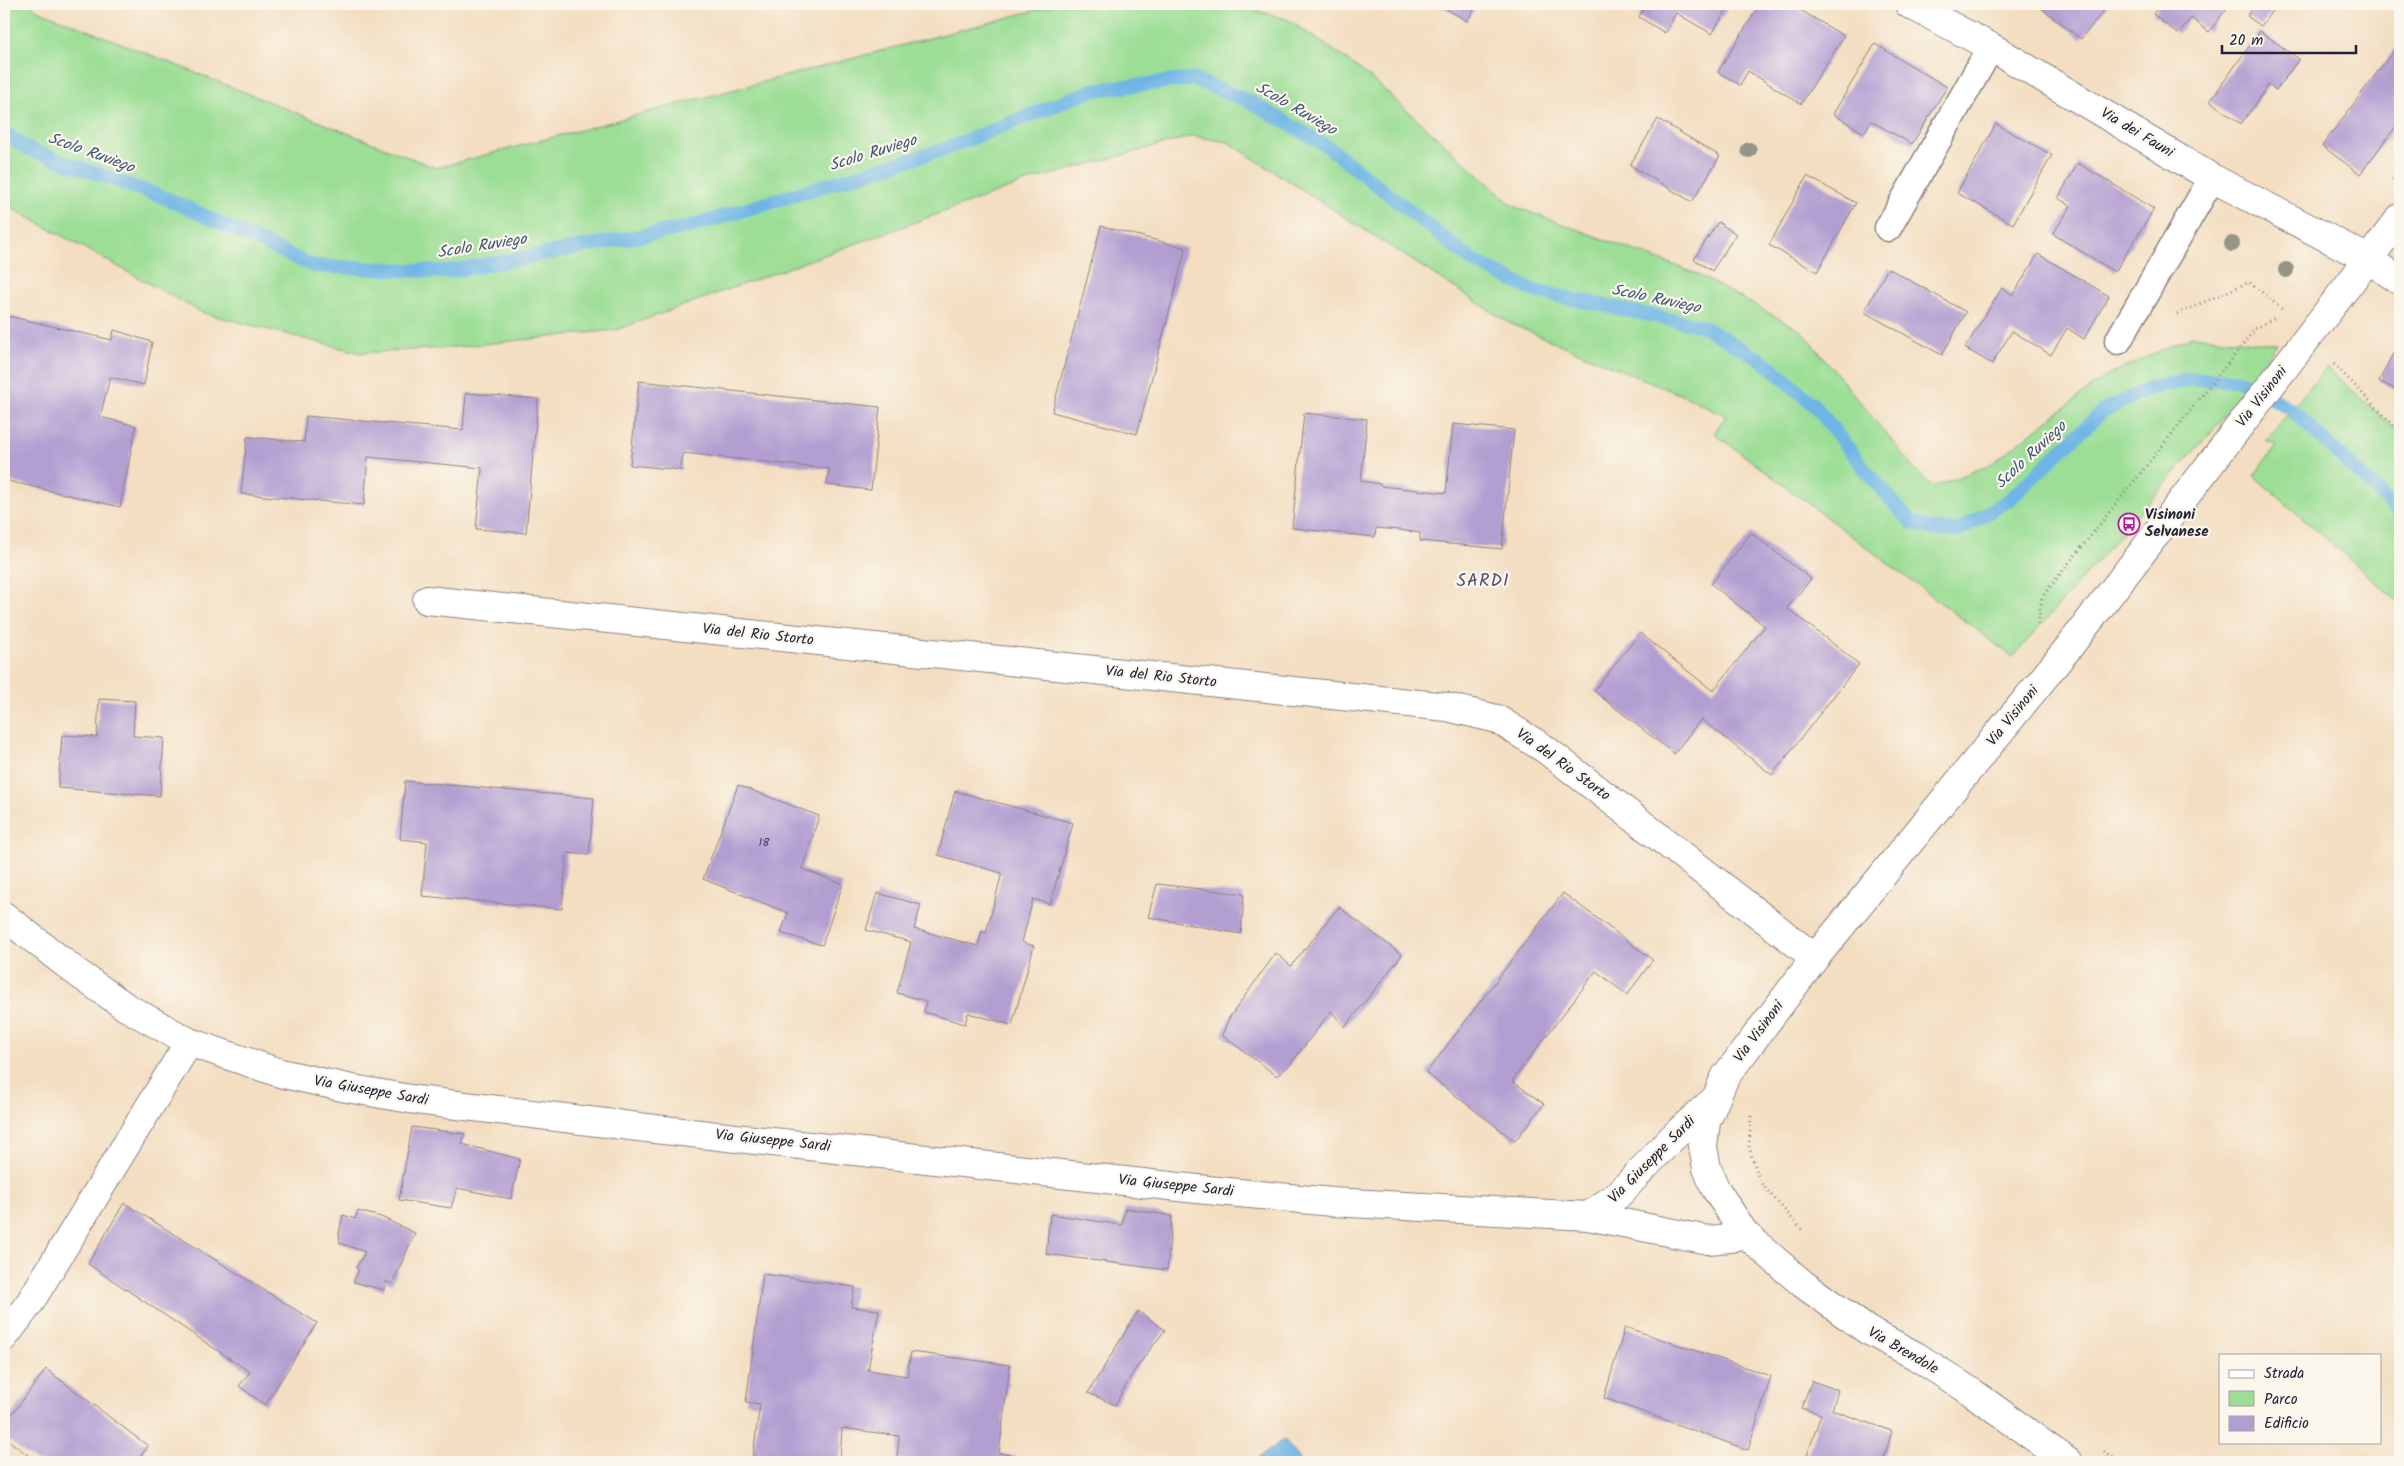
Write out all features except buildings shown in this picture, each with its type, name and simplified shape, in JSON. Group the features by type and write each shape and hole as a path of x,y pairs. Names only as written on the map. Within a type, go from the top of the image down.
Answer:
{"street":[{"name":"Via dei Fauni","path":"1909,4 1991,47 2212,178 2368,259 2400,281"},
{"name":"Via Visinoni","path":"1744,1233 1715,1188 1707,1168 1703,1147 1706,1122 1725,1077 1815,958 2069,647 2400,218"},
{"name":"Via del Rio Storto","path":"427,600 1447,707 1497,718 1544,749 1815,958"},
{"name":"Via Giuseppe Sardi","path":"4,916 76,972 119,1002 189,1042 280,1073 347,1088 416,1100 665,1130 1197,1189 1332,1202 1588,1216 1708,1240 1730,1238 1744,1233"},
{"path":"4,1337 29,1304 189,1042"},
{"name":"Via Giuseppe Sardi","path":"1588,1216 1618,1195 1672,1138 1714,1100"},
{"name":"Via Brendole","path":"1744,1233 1803,1284 1868,1330 1916,1356 1973,1393 2068,1462"}],"lane":[{"path":"1888,228 1991,47"},
{"path":"2118,341 2212,178"}],"path":[{"path":"2175,315 2249,282"},
{"path":"2038,626 2042,597 2256,328"},
{"path":"2309,336 2400,432"},
{"path":"1750,1110 1749,1147 1760,1182 1802,1231"},
{"path":"2099,1447 2120,1462"}],"green space":[{"path":"4,4 30,4 37,10 436,168 1059,4 1231,4 1287,19 1339,54 1372,79 1513,206 1695,273 1802,331 1913,467 1933,487 1990,465 2106,376 2192,336 2277,344 2218,424 2013,657 1714,433 1726,416 1691,399 1511,324 1228,142 1193,136 1032,180 616,330 445,348 361,353 203,313 4,204"},
{"path":"2326,367 2400,433 2400,603 2254,476 2277,445 2266,441"}],"water":[{"path":"1284,1439 1301,1462 1258,1462 1256,1460"}],"waterway":[{"name":"Scolo Ruviego","path":"4,132 28,149 168,199 313,266 447,272 688,227 945,149 1093,90 1193,79 1249,101 1327,146 1473,261 1534,291 1702,326 1765,362 1816,407 1870,476 1911,522 1935,530 1959,530 2009,500 2103,411 2148,389 2192,379 2239,380 2291,409 2400,513"}],"place":[{"name":"Visinoni Selvanese","path":"2129,524"}],"district":[{"name":"SARDI","path":"1483,581"}]}
